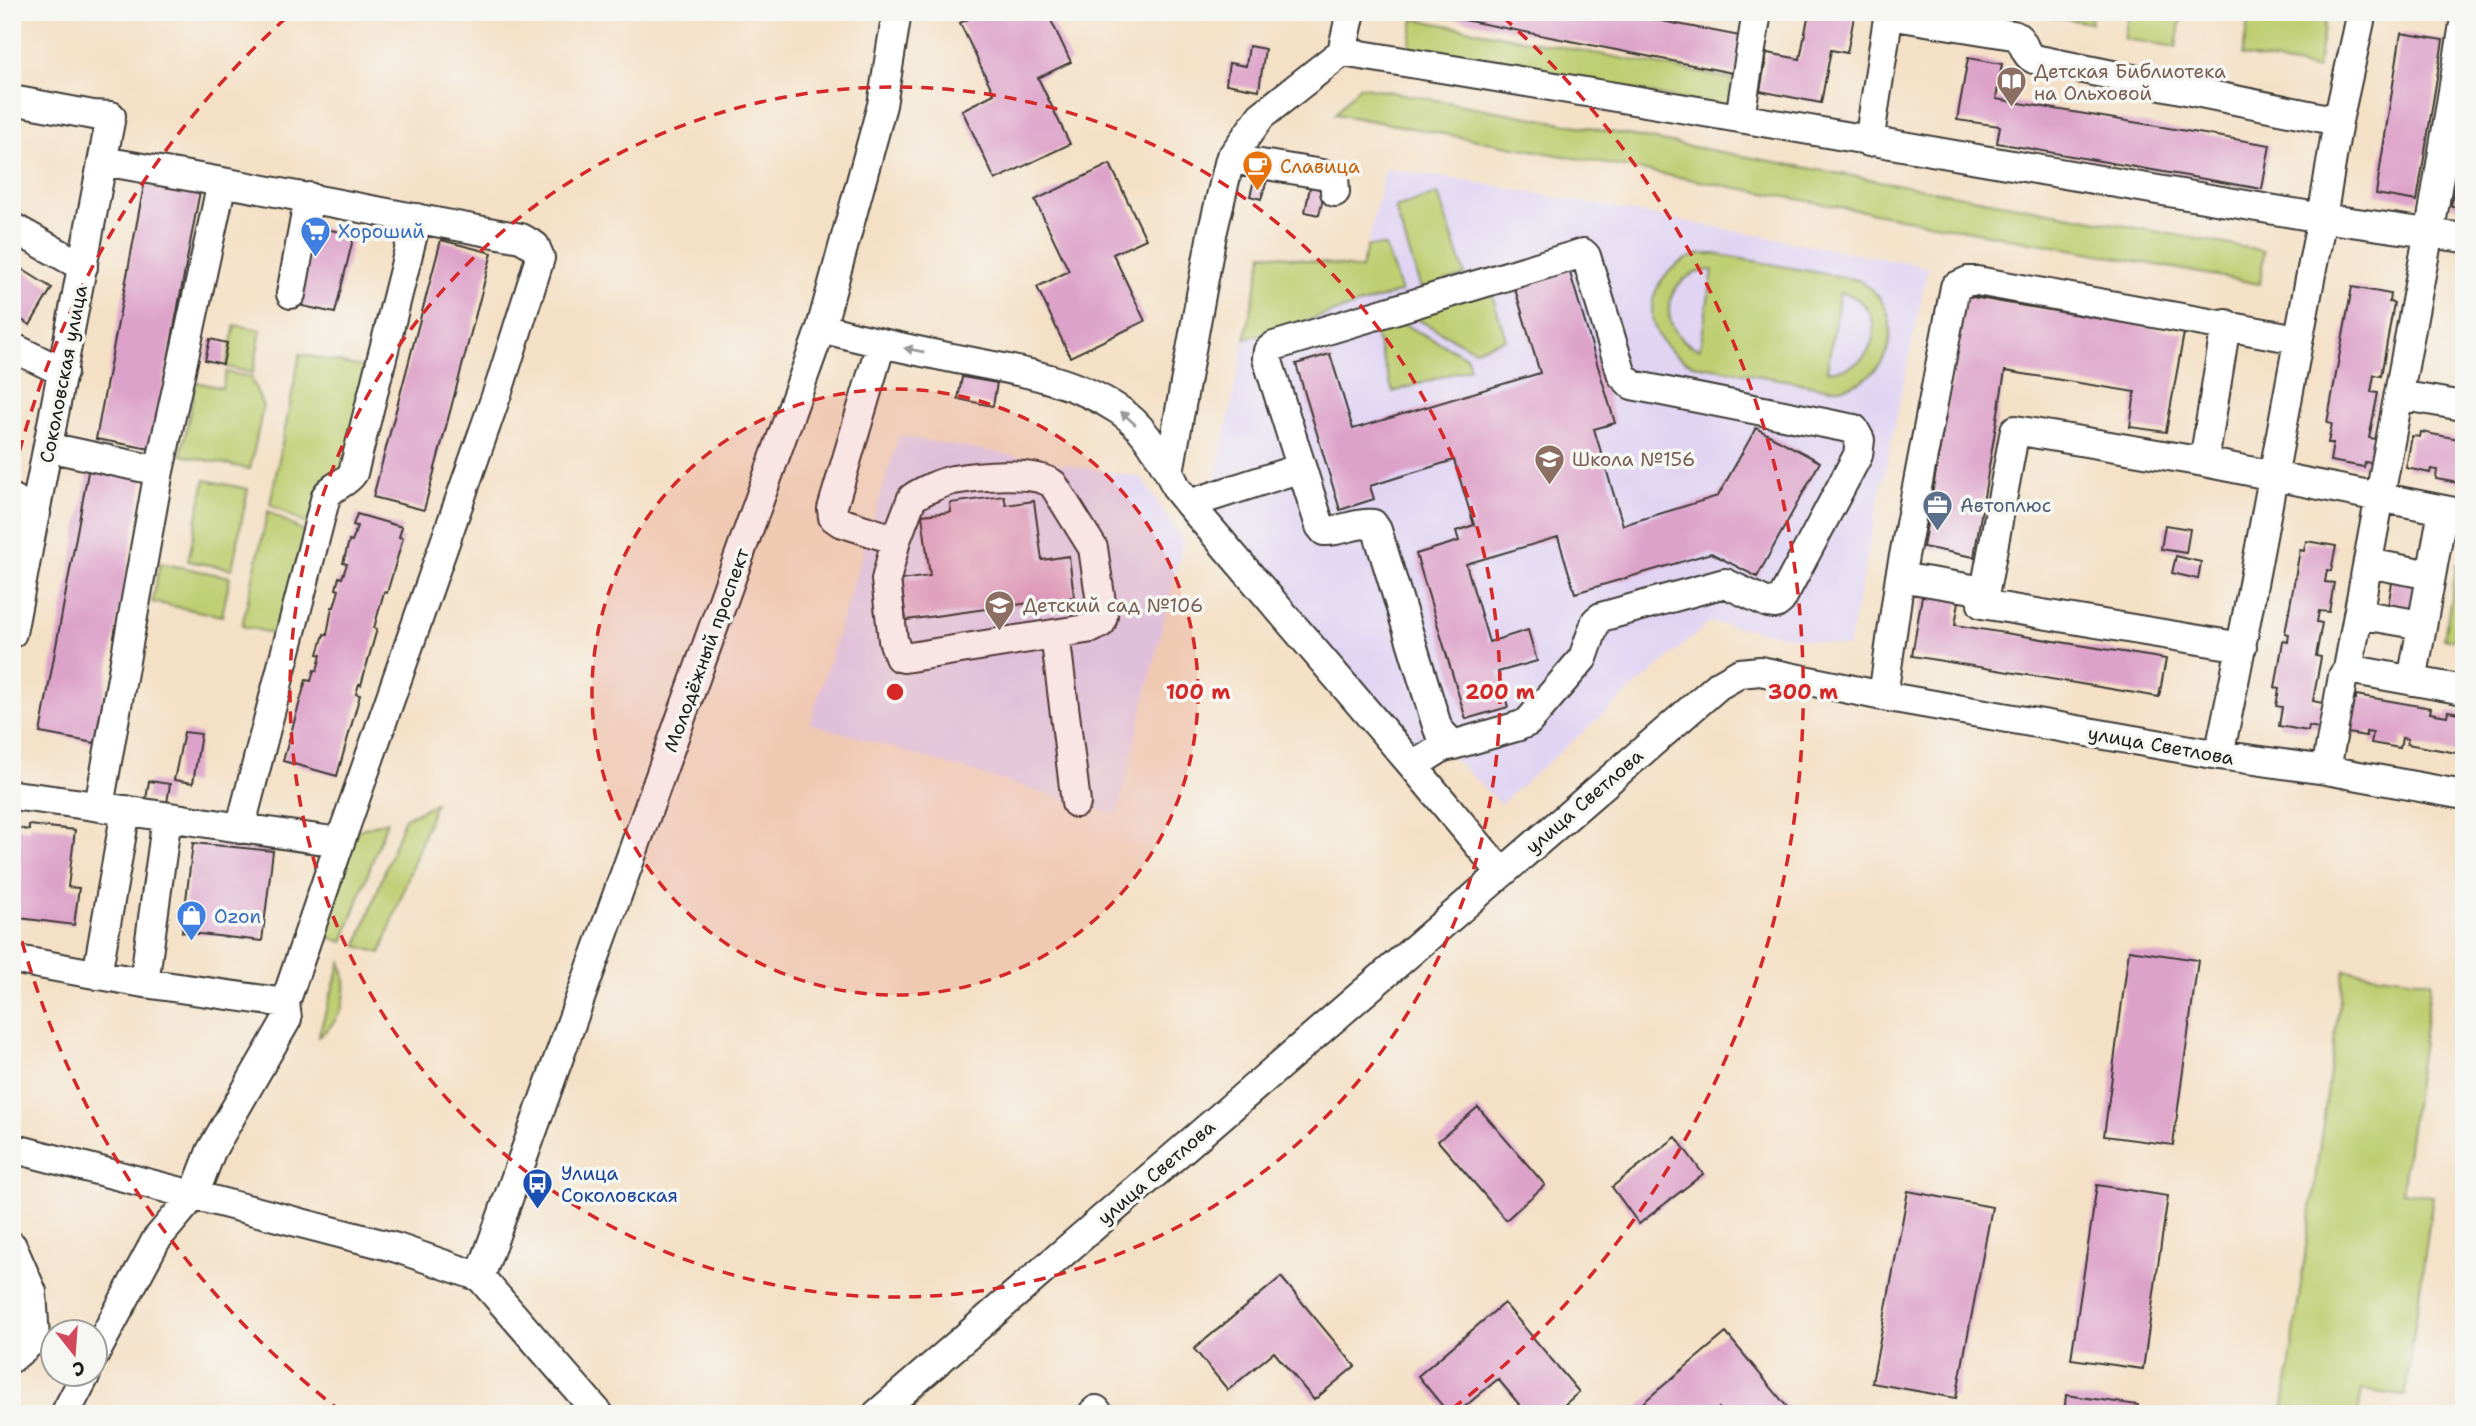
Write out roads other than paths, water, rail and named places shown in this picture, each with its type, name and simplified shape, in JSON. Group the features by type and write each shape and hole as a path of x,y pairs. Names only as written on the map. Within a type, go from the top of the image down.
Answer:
{"street":[{"name":"Молодёжный проспект","path":"480,1277 821,328 882,105 897,12"},
{"path":"1169,472 1212,234 1230,159 1261,116 1342,52 1350,12"},
{"path":"1740,117 1757,12"},
{"path":"2220,755 2338,121 2362,12"},
{"path":"1869,142 1889,14 2013,35 2021,40 2027,55 2034,59 2338,121"},
{"path":"2326,770 2343,677 2348,669 2429,231 2455,134 2464,24"},
{"path":"1342,52 1740,117 1869,142 2322,218 2464,238"},
{"name":"Соколовская улица","path":"12,100 111,116 13,627"},
{"path":"1230,159 1334,176 1335,192"},
{"path":"103,161 521,238 535,246 540,258 500,384 285,1003 287,1019 211,1151 194,1195 156,1240 108,1330"},
{"path":"99,806 159,471 222,182"},
{"path":"291,294 309,197"},
{"path":"240,829 326,496 353,473 417,218"},
{"path":"12,227 83,267"},
{"path":"1413,766 1443,747 1453,745 1528,722 1583,658 1596,621 1601,617 1725,583 1768,603 1776,604 1781,600 1858,455 1860,440 1854,429 1632,385 1622,375 1586,256 1578,253 1274,346 1268,351 1267,358 1320,526 1324,531 1364,523 1373,524 1377,530 1438,729 1453,745"},
{"path":"1883,696 1900,577 1955,287 1968,281 1977,281 2297,339"},
{"path":"2204,463 2226,324"},
{"path":"821,328 881,344 1032,373 1082,389 1121,411 1149,438 1188,504 1501,872"},
{"path":"881,344 832,509 833,517 840,523 896,540"},
{"path":"12,347 63,372"},
{"path":"2399,395 2463,407 2464,402"},
{"path":"2242,647 1982,604 2015,430 2274,476 2454,512 2431,575 2412,681"},
{"path":"48,447 159,471"},
{"path":"1188,504 1301,468"},
{"path":"1009,475 1050,481 1093,548 1101,623 1092,628 899,657 893,640 886,580 896,540 912,498 951,480 1009,475"},
{"path":"12,498 36,513"},
{"path":"2368,563 2431,575"},
{"path":"1900,577 1985,591"},
{"path":"2358,614 2422,625"},
{"path":"1055,634 1076,803"},
{"path":"2348,669 2464,690"},
{"name":"улица Светлова","path":"877,1414 1501,872 1719,685 1740,673 1760,671 1883,696 2464,795"},
{"path":"12,795 340,842"},
{"path":"97,975 127,810"},
{"path":"144,983 167,817"},
{"path":"12,958 144,983 285,1003"},
{"path":"12,1148 397,1248 480,1277 599,1414"},
{"path":"12,1246 32,1292 36,1339 12,1358"},
{"path":"65,1414 79,1388"},
{"path":"1092,1414 1096,1410 1099,1414"}],"place":[{"name":"Детская Библиотека на Ольховой","path":"2011,109"},
{"name":"Славица","path":"1257,193"},
{"name":"Хороший","path":"315,258"},
{"name":"Школа №156","path":"1549,486"},
{"name":"Автоплюс","path":"1937,532"},
{"name":"Детский сад №106","path":"1000,632"},
{"name":"Ozon","path":"191,943"},
{"name":"Улица Соколовская","path":"538,1211"}]}
